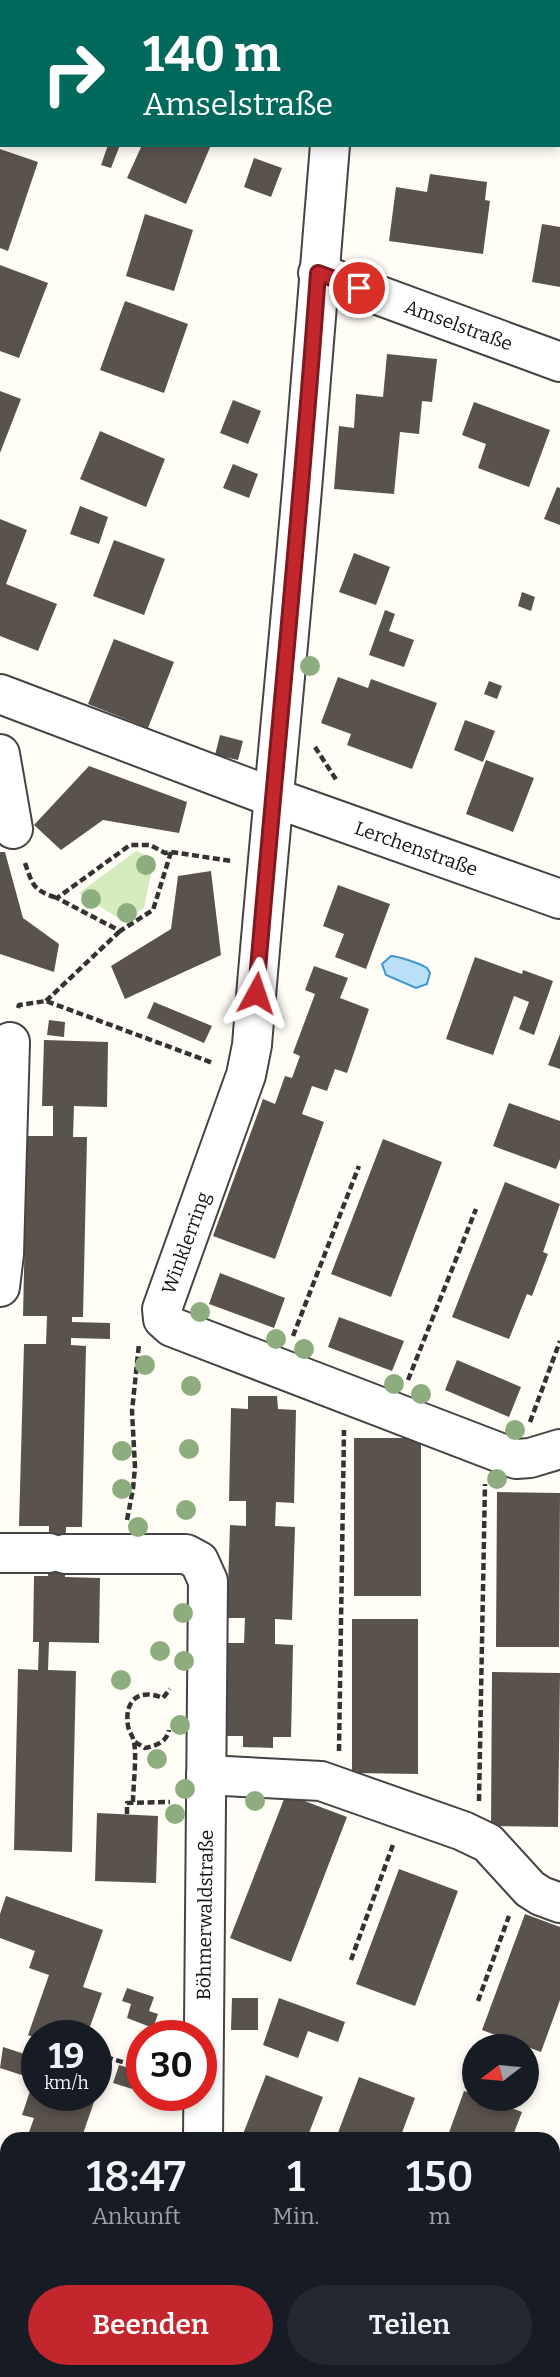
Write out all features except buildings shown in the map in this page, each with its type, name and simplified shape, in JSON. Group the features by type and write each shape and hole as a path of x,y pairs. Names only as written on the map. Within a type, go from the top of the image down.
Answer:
{"street":[{"path":"249,1060 303,476 330,147"},
{"name":"Amselstraße","path":"318,273 560,362"},
{"name":"Lerchenstraße","path":"2,702 560,899"},
{"path":"0,754 13,829"},
{"path":"0,1287 4,1254 10,1042"},
{"name":"Winklerring","path":"249,1060 162,1308 163,1319 172,1327 500,1454"},
{"path":"500,1454 530,1458 560,1449"},
{"name":"Böhmerwaldstraße","path":"0,1553 186,1554 199,1561 208,1581 203,2132"},
{"path":"206,1788 321,1781 338,1786 478,1837 488,1843 530,1889 560,1903"}],"path":[{"path":"308,736 342,789"},
{"path":"13,829 32,885 37,891 57,898 120,931"},
{"path":"57,898 130,845 150,845 165,853 238,862"},
{"path":"46,1001 120,931 153,910 171,852"},
{"path":"10,1042 13,1017 19,1005 46,1001 249,1060"},
{"path":"280,1369 359,1166"},
{"path":"395,1413 476,1209"},
{"path":"116,1554 133,1489 133,1379 141,1331"},
{"path":"478,1837 500,1454 560,1341"},
{"path":"338,1786 345,1394"},
{"path":"163,1698 181,1678 207,1677"},
{"path":"133,1802 135,1742 128,1729 127,1713 139,1695 151,1693 171,1705"},
{"path":"135,1742 145,1748 158,1745 168,1735 171,1720"},
{"path":"127,1814 127,1802 206,1788"},
{"path":"351,1960 405,1811"},
{"path":"478,2001 522,1879"}],"green space":[{"path":"136,851 154,858 144,908 123,921 79,893"}],"water":[{"path":"391,956 427,968 430,973 427,984 416,988 386,975 382,964"}],"route":[{"path":"256,993 303,476 318,273 359,288"}]}
